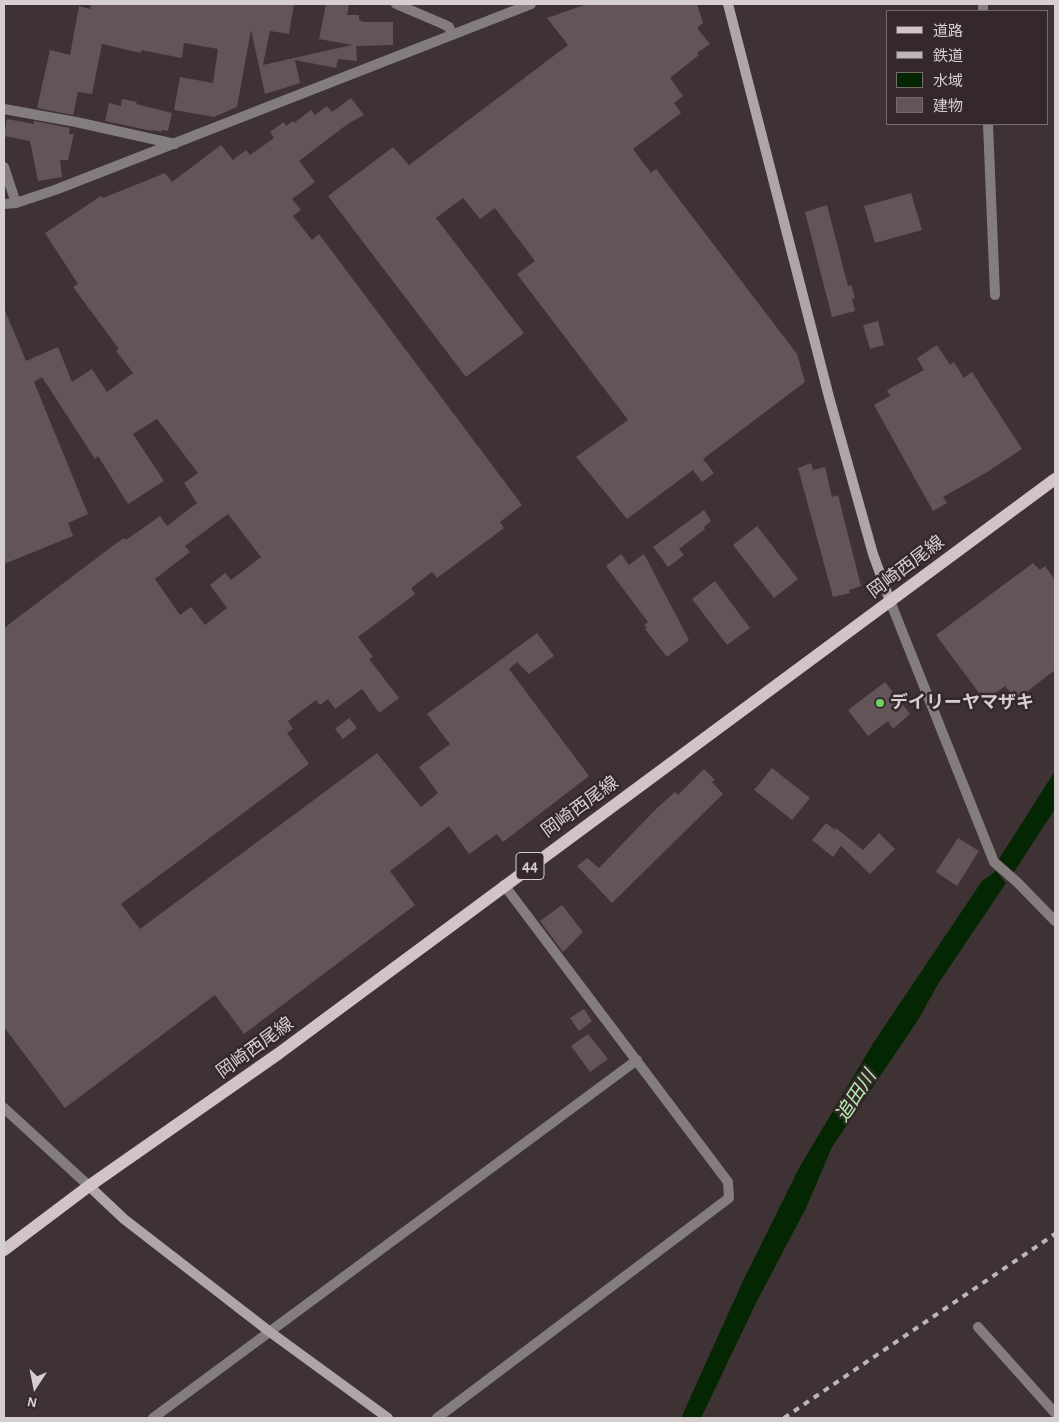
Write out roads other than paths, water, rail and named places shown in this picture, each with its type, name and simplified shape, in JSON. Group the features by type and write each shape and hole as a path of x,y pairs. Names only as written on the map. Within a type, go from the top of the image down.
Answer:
{"main road":[{"name":"岡崎西尾線","path":"4,1250 89,1186 278,1054 1055,479"}],"street":[{"path":"396,4 449,27 452,34"},
{"path":"4,204 16,203 55,190 531,4"},
{"path":"728,4 829,397 873,554 994,862 1017,882 1055,921"},
{"path":"4,109 76,122 176,144"},
{"path":"988,125 995,295"},
{"path":"4,167 16,203"},
{"path":"437,1418 729,1198 728,1182 504,886"},
{"path":"153,1418 461,1188 637,1060"},
{"path":"4,1108 124,1219 270,1332 388,1418"},
{"path":"978,1327 1055,1413"}],"water":[{"path":"1055,771 1055,809 1014,872 999,859"},
{"name":"追田川","path":"996,871 1006,883 938,984 918,1020 832,1147 806,1208 756,1303 701,1418 681,1418 743,1281 799,1168 874,1042 982,881"}],"railway":[{"path":"784,1418 1055,1234"}],"place":[{"name":"デイリーヤマザキ","path":"880,703"}]}
